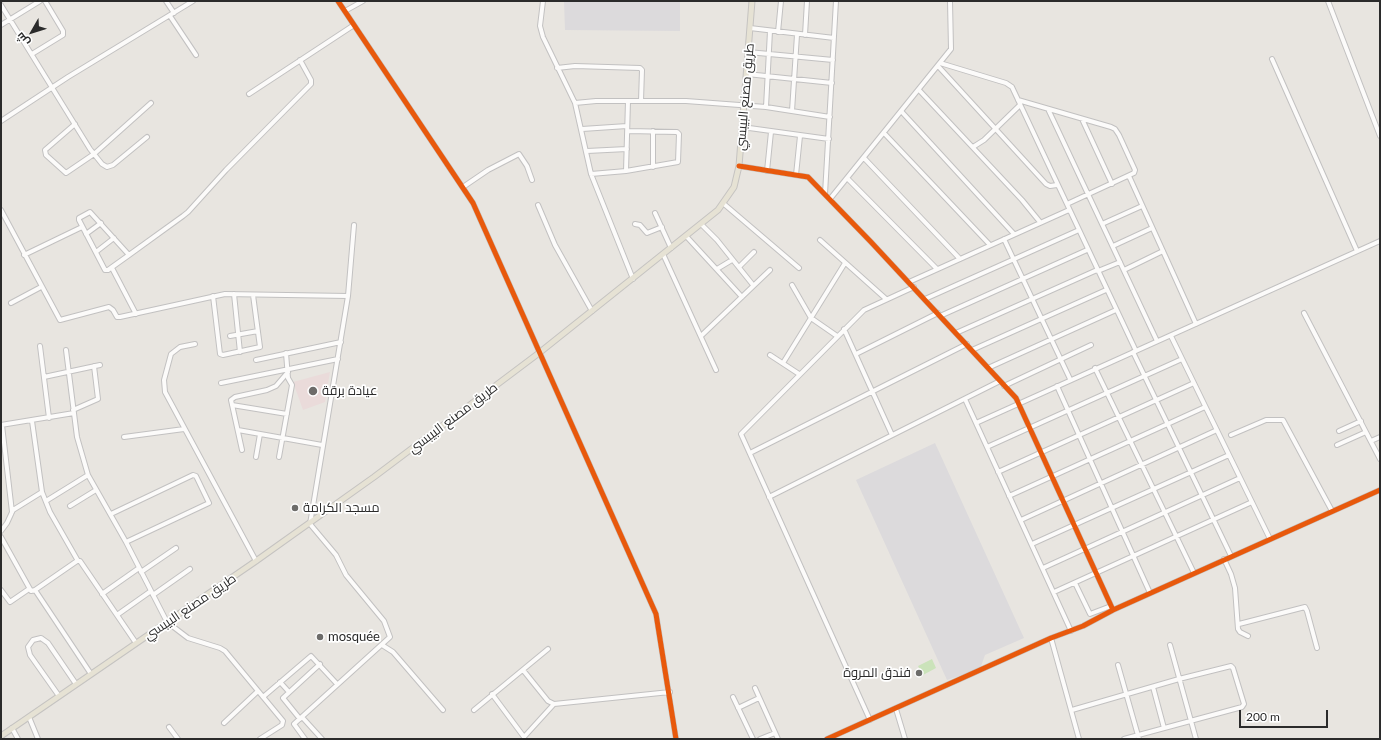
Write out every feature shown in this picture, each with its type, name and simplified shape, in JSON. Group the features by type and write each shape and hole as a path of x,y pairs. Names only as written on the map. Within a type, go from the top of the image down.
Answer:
{"main road":[{"name":"طريق مصنع البيبسي","path":"1,736 310,524 539,353 633,279 724,204 734,187 739,166 752,1"}],"street":[{"path":"28,1 31,6"},
{"path":"1,25 40,1"},
{"path":"32,54 63,35 63,31 45,1"},
{"path":"166,1 196,56"},
{"path":"1,121 53,87 193,1"},
{"path":"338,1 473,203 656,614 670,692 676,739"},
{"path":"344,11 363,1"},
{"path":"542,1 540,26 547,47 575,103 591,174 633,279"},
{"path":"778,32 781,1"},
{"path":"805,35 807,1"},
{"path":"825,194 836,1"},
{"path":"830,199 952,47 950,1"},
{"path":"1328,1 1380,136"},
{"path":"1,5 94,154 102,164 107,167 110,166 147,137"},
{"path":"249,94 354,25"},
{"path":"750,28 834,38"},
{"path":"766,108 770,31"},
{"path":"792,111 796,34"},
{"path":"748,52 833,60"},
{"path":"1272,59 1357,251"},
{"path":"129,255 89,211 79,218 82,227 105,270 112,268 188,212 226,170 311,84 311,80 300,60"},
{"path":"939,65 1006,83 1012,87 1116,310 1144,376 1231,556"},
{"path":"939,65 1047,185 1057,185"},
{"path":"558,68 575,66 640,68 642,70 641,101"},
{"path":"747,74 832,83"},
{"path":"919,90 973,147 1040,222"},
{"path":"1018,100 1082,120 1111,127 1117,132 1135,170 1134,173 1129,176 1067,204"},
{"path":"626,171 628,101"},
{"path":"575,103 686,101 766,108 830,117"},
{"path":"75,124 47,148 45,152 46,155 66,174 94,154 152,103"},
{"path":"973,147 995,129 1020,105"},
{"path":"1048,109 1157,342"},
{"path":"901,111 1014,234"},
{"path":"1082,120 1112,184"},
{"path":"582,129 628,126"},
{"path":"742,127 829,139"},
{"path":"591,174 626,171 677,163 679,161 679,134 677,132 628,131"},
{"path":"653,131 653,167"},
{"path":"767,171 771,132"},
{"path":"884,133 990,245"},
{"path":"796,175 800,136"},
{"path":"587,151 627,149"},
{"path":"463,187 517,154 521,155 532,180"},
{"path":"864,158 960,259"},
{"path":"739,166 808,177 914,287 1000,381 1019,404 1112,608"},
{"path":"1129,176 1196,324"},
{"path":"847,178 937,269"},
{"path":"724,204 799,268"},
{"path":"538,205 555,245 592,311"},
{"path":"1102,224 1142,206"},
{"path":"1,210 60,320 109,307 118,317 214,296 234,294 348,296"},
{"path":"909,282 1069,210"},
{"path":"655,213 671,248"},
{"path":"86,234 101,223"},
{"path":"635,224 640,225 647,233 662,228"},
{"path":"701,224 753,285"},
{"path":"305,739 294,724 390,636 384,621 346,574 336,555 310,524 348,296 354,225"},
{"path":"24,255 82,227"},
{"path":"1112,246 1152,228"},
{"path":"925,299 1079,230"},
{"path":"686,236 742,297"},
{"path":"96,252 114,238"},
{"path":"1004,239 1070,379"},
{"path":"820,240 886,299"},
{"path":"976,423 1070,379 1171,336 1380,241"},
{"path":"856,354 939,314 1024,279 1088,250"},
{"path":"1124,270 1163,251"},
{"path":"739,268 754,252"},
{"path":"663,254 716,370"},
{"path":"717,269 732,260"},
{"path":"956,333 1120,262"},
{"path":"782,363 845,263"},
{"path":"112,268 136,314"},
{"path":"701,336 770,270"},
{"path":"792,285 811,318 837,336"},
{"path":"11,303 42,287"},
{"path":"870,720 769,497 742,436 742,431 844,328 864,310 914,287"},
{"path":"972,350 1106,290"},
{"path":"234,294 240,352"},
{"path":"214,296 220,354 223,355 259,347 254,295"},
{"path":"988,368 1116,310"},
{"path":"1304,313 1380,459"},
{"path":"844,328 892,435"},
{"path":"230,336 258,331"},
{"path":"1171,336 1270,539"},
{"path":"256,360 341,342"},
{"path":"195,344 180,347 173,352 168,360 164,380 166,396 256,561"},
{"path":"750,453 966,344"},
{"path":"1004,386 1091,345"},
{"path":"40,346 49,418"},
{"path":"66,350 73,412 82,458 88,475 111,514 167,622 172,628 188,638 220,648 224,651 284,723 260,739"},
{"path":"279,457 292,385 289,380 286,353"},
{"path":"770,355 799,374"},
{"path":"221,383 338,359"},
{"path":"987,447 1182,359"},
{"path":"44,377 100,365"},
{"path":"12,512 4,459 2,425 49,418 73,412 98,399 94,366"},
{"path":"1095,368 1194,573"},
{"path":"242,450 232,405 233,397 267,390 276,386 288,370"},
{"path":"769,497 1000,381"},
{"path":"998,472 1194,383"},
{"path":"1057,386 1113,507 1150,593"},
{"path":"965,399 1071,631"},
{"path":"232,405 287,414"},
{"path":"1009,496 1206,407"},
{"path":"1231,435 1266,420 1283,420 1332,511"},
{"path":"32,421 42,492 50,512 78,561 136,643"},
{"path":"1338,431 1360,421"},
{"path":"124,437 184,429"},
{"path":"238,430 322,445"},
{"path":"1021,520 1217,430"},
{"path":"1337,445 1366,432"},
{"path":"256,457 260,434"},
{"path":"1371,441 1380,437"},
{"path":"1032,544 1229,455"},
{"path":"46,501 88,475"},
{"path":"111,514 193,475 196,476 208,503 126,542"},
{"path":"1043,568 1240,478"},
{"path":"70,506 96,490"},
{"path":"1075,583 1090,614 1112,608 1150,593 1380,490"},
{"path":"1,531 12,512 42,492"},
{"path":"1054,592 1252,502"},
{"path":"1,537 29,589"},
{"path":"102,594 176,548"},
{"path":"1224,559 1233,579 1239,624 1238,627 1240,632 1248,636"},
{"path":"1,590 10,602 29,589 35,590 78,561"},
{"path":"117,615 190,569"},
{"path":"35,590 91,674"},
{"path":"1239,624 1305,607 1317,648"},
{"path":"827,739 1051,638 1071,631 1112,608"},
{"path":"59,696 30,655 28,647 33,640 41,638 48,643 76,684"},
{"path":"1051,638 1079,739"},
{"path":"382,644 393,652 443,710"},
{"path":"1170,645 1196,739"},
{"path":"474,710 548,649"},
{"path":"263,697 309,656 312,656 320,664 337,684"},
{"path":"320,664 284,696 284,699 322,739"},
{"path":"1118,665 1139,737"},
{"path":"1072,710 1153,686 1231,666 1234,670 1244,704 1242,707 1191,720 1139,737 1124,739"},
{"path":"523,670 548,701 554,704 670,692"},
{"path":"280,682 289,692"},
{"path":"1153,686 1164,728"},
{"path":"755,688 778,739"},
{"path":"224,723 258,691"},
{"path":"492,694 524,737 554,704"},
{"path":"733,698 752,739"},
{"path":"738,708 759,698"},
{"path":"896,709 905,739"},
{"path":"29,717 38,739"},
{"path":"169,727 178,739"},
{"path":"12,728 18,739"},
{"path":"760,739 775,733"}],"shaded area":[{"path":"564,1 680,1 680,31 565,30"},
{"path":"330,372 325,402 303,410 293,382"},
{"path":"935,443 1024,638 985,655 980,669 947,680 856,480"}],"green space":[{"path":"932,659 936,668 923,675 918,666"}],"cycle path":[{"path":"338,1 473,203 656,614 676,739"},
{"path":"739,166 808,177 871,242 1016,398 1113,610"},
{"path":"827,739 1051,638 1083,626 1113,610 1380,490"}],"place":[{"name":"عيادة برقة","path":"313,391"},
{"name":"مسجد الكرامة","path":"295,508"},
{"name":"mosquée","path":"320,637"},
{"name":"فندق المروة","path":"919,673"}]}
